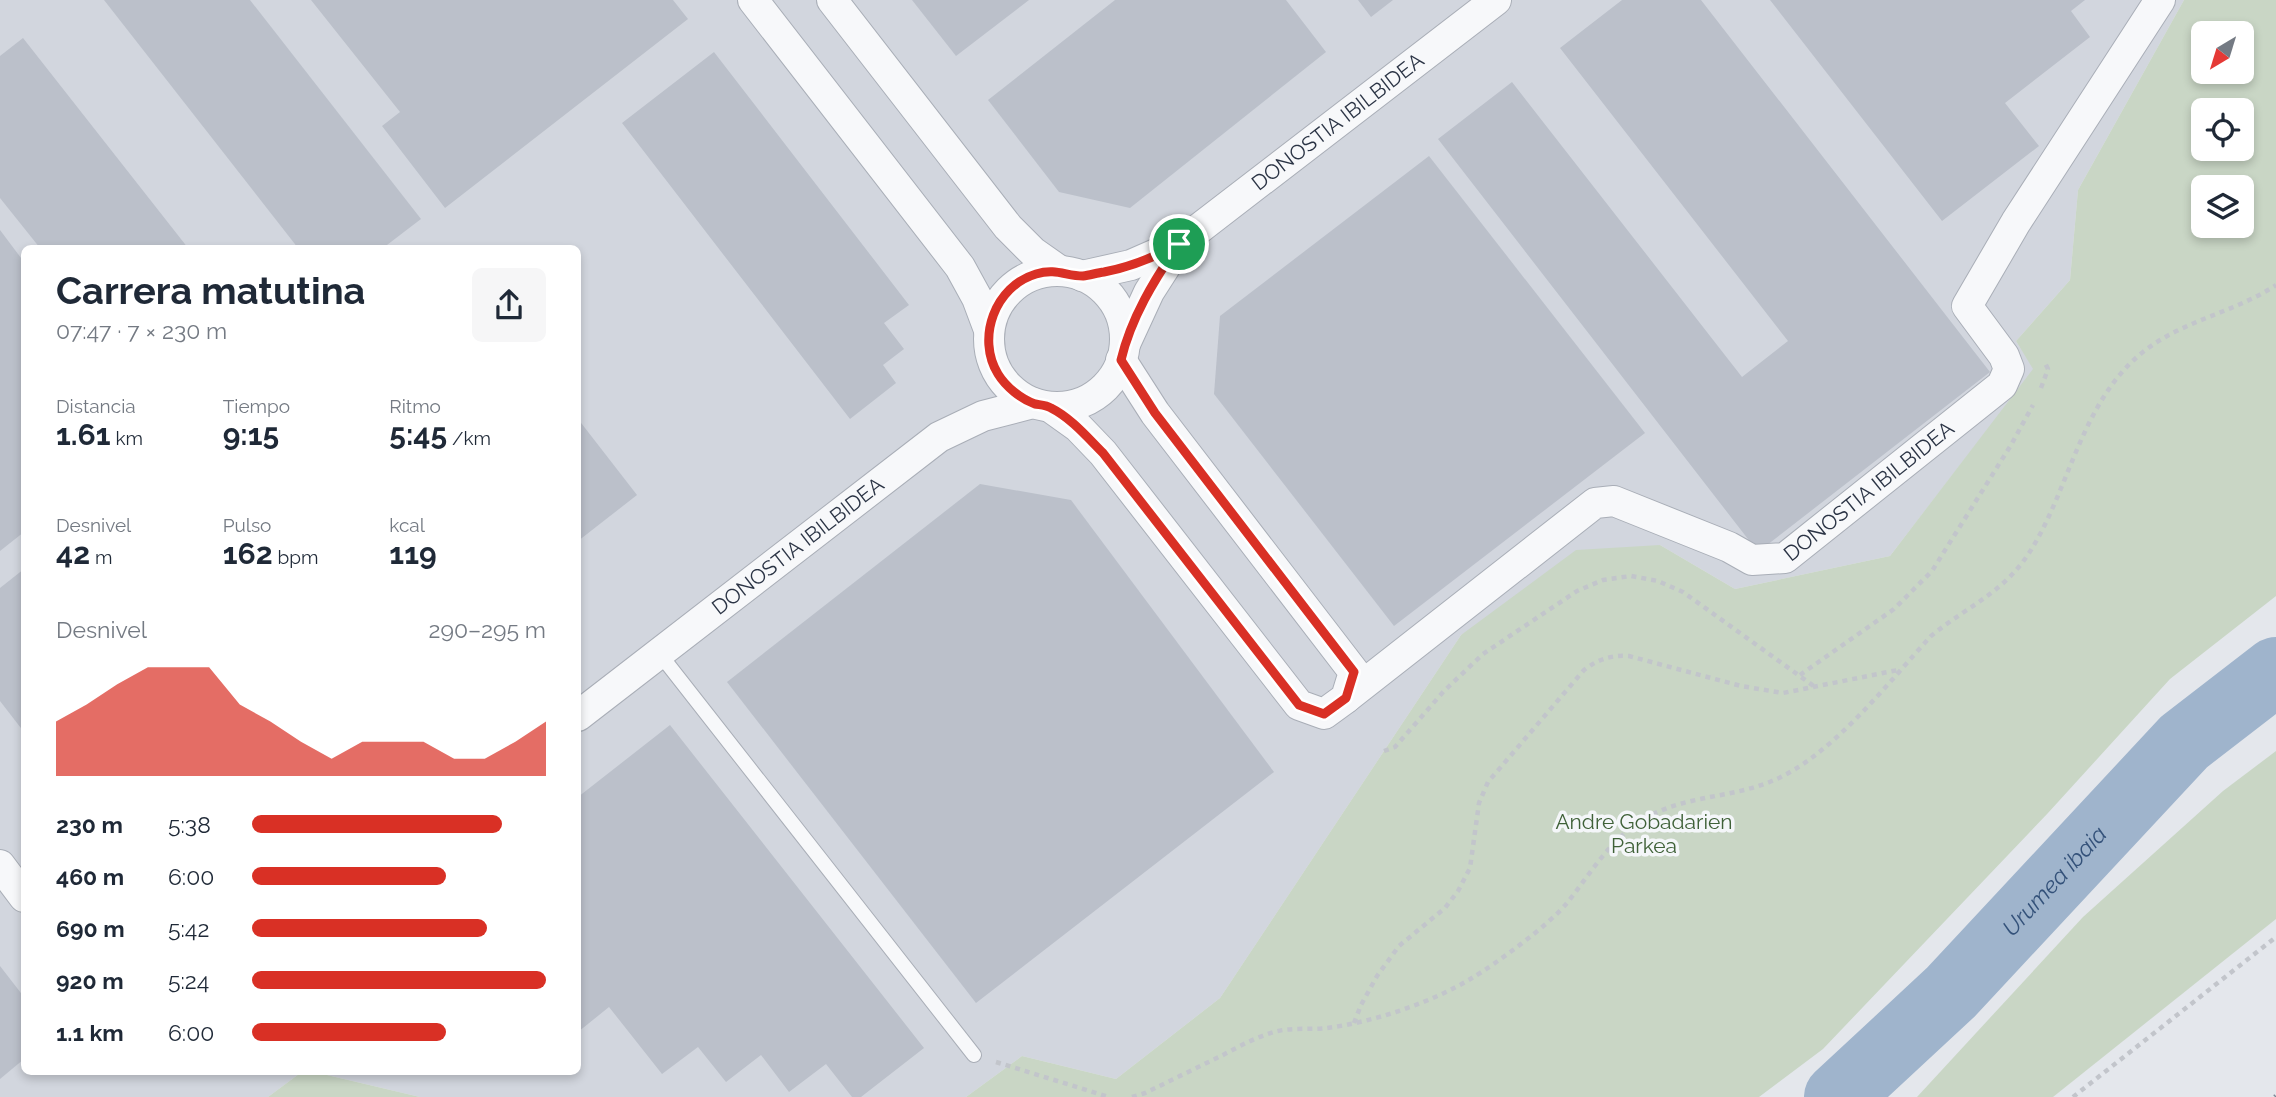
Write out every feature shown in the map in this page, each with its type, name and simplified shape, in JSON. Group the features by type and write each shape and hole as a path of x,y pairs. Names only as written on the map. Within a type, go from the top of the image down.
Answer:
{"street":[{"path":"753,0 960,267 977,298 989,330"},
{"path":"832,0 1008,227 1033,252 1100,287 1115,303 1123,323 1123,352 1114,375 1102,390 1085,401 1066,407 1042,405 1013,391 998,374 990,353 989,330 995,308 1006,293 1020,281 1037,273 1071,273"},
{"name":"DONOSTIA IBILBIDEA","path":"1071,273 1132,265 1179,244 1496,0"},
{"name":"DONOSTIA IBILBIDEA","path":"581,714 939,438 983,416 1042,405 1077,427 1103,453 1299,705 1324,714 1595,503 1614,501 1729,547 1752,560 1785,558 2002,385 2009,369 2004,356 1967,306 2016,222 2160,0"},
{"name":"DONOSTIA IBILBIDEA","path":"1123,352 1149,292 1179,244"},
{"path":"1123,352 1155,413 1354,672 1346,698"},
{"path":"0,865 21,893"}],"lane":[{"path":"659,653 974,1055"}],"path":[{"path":"1132,1097 1275,1031 1353,1024 1406,1007 1471,979 1565,905 1601,856 1619,837 1640,821 1663,808 1688,800 1744,790 1799,768 1824,750 1940,628 1993,593 2013,575 2034,546 2091,419 2124,371 2143,352 2174,332 2259,297 2276,285"},
{"path":"1800,675 1894,609 1932,570 2011,445 2039,394 2048,369 2038,352"},
{"path":"1384,751 1395,747 1444,691 1483,654 1577,591 1603,580 1631,576 1658,580 1683,592 1816,688"},
{"path":"1353,1024 1377,976 1399,946 1445,908 1458,891 1470,868 1479,803 1488,782 1584,670 1593,663 1616,655 1629,656 1783,693 1900,670"},
{"path":"2073,1097 2276,937"},
{"path":"974,1055 1109,1097"}],"shaded area":[{"path":"0,0 2184,0 2078,190 2070,280 2016,341 2034,369 1890,556 1735,589 1660,545 1461,635 1220,998 1116,1079 1022,1056 966,1097 420,1097 327,1075 581,1075 581,245 21,245 21,1075 298,1075 268,1097 0,1097"}],"green space":[{"name":"Andre Gobadarien Parkea","path":"2184,0 2276,0 2276,596 2170,679 2048,813 1823,1049 1759,1097 966,1097 1022,1056 1116,1079 1220,998 1461,635 1576,550 1660,545 1735,589 1890,556 2033,369 2016,341 2070,280 2078,190"},
{"path":"2276,751 2276,919 2053,1097 1917,1097 2083,917 2223,791"},
{"path":"298,1075 327,1075 420,1097 268,1097"}],"building":[{"path":"104,0 250,0 421,219 387,245 296,245"},
{"path":"311,0 673,0 688,19 445,208 382,126 400,112"},
{"path":"912,0 1029,0 956,56"},
{"path":"1115,0 1286,0 1326,52 1130,208 1059,192 988,100"},
{"path":"1358,0 1393,0 1371,17"},
{"path":"1622,0 1701,0 1990,372 1758,552 1438,139 1512,82 1742,377 1788,341 1560,48"},
{"path":"1770,0 2085,0 2071,11 2090,37 2005,103 2039,146 1942,221"},
{"path":"23,38 186,245 38,245 0,198 0,56"},
{"path":"714,52 909,305 884,323 904,349 883,365 896,383 850,419 622,123"},
{"path":"1429,156 1645,433 1394,626 1214,394 1220,316"},
{"path":"0,230 21,258 21,534 0,551"},
{"path":"581,423 637,495 581,539"},
{"path":"980,484 1071,500 1274,772 976,1003 727,682"},
{"path":"21,571 21,728 0,701 0,588"},
{"path":"670,725 924,1048 861,1097 852,1097 826,1064 789,1092 761,1055 726,1082 698,1047 662,1074 609,1007 581,1030 581,795"},
{"path":"0,966 21,993 21,1062 0,1079"}],"waterway":[{"name":"Urumea ibaia","path":"1838,1097 1951,992 2184,742 2276,671"}],"route":[{"path":"1179,244 1135,317 1121,360 1155,413 1354,672 1346,698 1324,714 1299,705 1103,453 1077,427 1050,407 1033,403 1013,391 998,374 990,353 989,330 995,308 1006,293 1020,281 1037,273 1060,271 1082,276 1107,271 1156,256 1179,244"}]}
